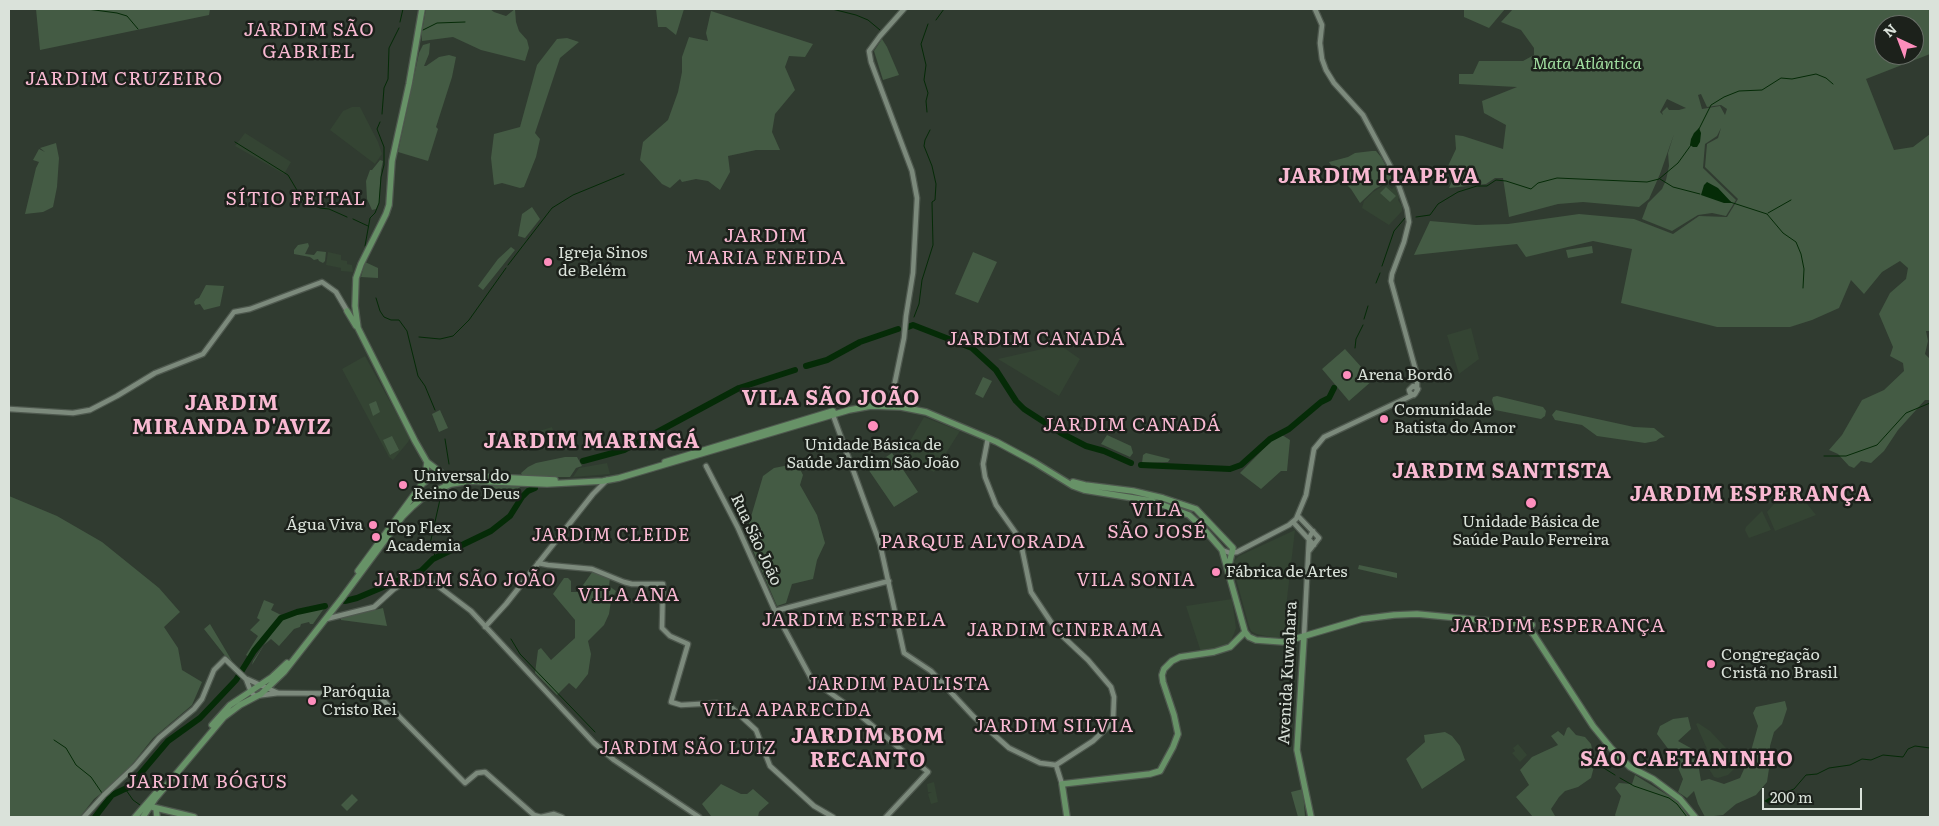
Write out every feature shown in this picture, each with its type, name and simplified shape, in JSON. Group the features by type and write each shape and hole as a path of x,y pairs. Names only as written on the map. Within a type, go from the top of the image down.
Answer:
{"main road":[{"path":"422,9 410,84 392,161 389,205 356,278 350,308 390,394 427,462 448,480 444,487"},
{"path":"138,816 151,806 224,717 240,705 257,696 296,652 424,483 434,477 444,475 560,480 612,476 866,403 925,408 1015,448 1074,483 1152,501 1181,511 1193,518 1222,550 1245,632 1256,640 1284,642 1362,619 1394,615 1417,614 1528,623 1593,726 1611,748 1630,766 1680,799 1695,817"},
{"path":"151,806 222,713 235,701 265,686 284,672 402,517 430,494 444,487 470,481 547,484 607,480 653,469 834,415 871,406 891,404 926,412 988,438 1029,459 1073,486 1084,490 1147,494 1196,509 1233,548 1228,569"},
{"path":"834,415 847,407"},
{"path":"427,462 423,491 430,494"},
{"path":"1215,542 1223,547 1226,546 1223,536"},
{"path":"1067,817 1062,784 1150,774 1160,770 1174,747 1178,734 1163,682 1162,675 1164,669 1172,661 1180,657 1214,652 1230,647 1245,632"},
{"name":"Avenida Kuwahara","path":"1304,636 1297,741 1311,817"},
{"path":"151,806 194,817"},
{"path":"151,806 157,817"},
{"path":"165,817 173,812"}],"street":[{"path":"891,404 904,338 915,255 917,198 912,171 870,61 869,51 904,9"},
{"path":"1315,9 1322,25 1320,43 1322,59 1326,70 1362,115 1395,175 1407,209 1409,222 1391,282 1418,379 1413,388 1399,401"},
{"path":"9,409 83,412 102,404 156,373 203,354 234,312 250,309 322,282 336,292 342,302 350,308"},
{"path":"1222,550 1233,553 1293,522 1298,516 1306,495 1313,454 1318,442 1328,434 1414,394 1417,392 1413,388"},
{"path":"834,415 880,544 902,649 905,655 931,671 973,716 1009,748 1040,762 1056,765 1093,741 1113,722 1114,697 1111,687 1088,660 1057,631 1031,592 1020,539 996,505 985,477 983,464 988,438"},
{"name":"Rua São João","path":"706,466 738,528 774,611 812,680 850,707 928,772 886,817"},
{"path":"485,627 607,480"},
{"path":"1298,516 1313,531"},
{"path":"1293,522 1314,544"},
{"name":"Avenida Kuwahara","path":"1304,636 1309,538 1313,531 1319,538 1309,552"},
{"path":"1229,542 1238,546 1251,544"},
{"path":"538,562 548,565 592,569 632,584 664,584 662,628 670,636 688,644 671,702 681,705 718,703 730,706 756,730 770,766 814,806 833,817"},
{"path":"774,611 889,580"},
{"path":"326,619 374,607 402,584 426,581 438,586 471,611 501,641 594,743 614,760 699,817"},
{"path":"335,607 344,614"},
{"path":"84,817 135,766 159,738 194,709 202,698 214,670 225,659 242,674 251,692 257,696 280,693 376,694 465,783 477,772 485,772 530,812 540,817 554,814 562,817"},
{"path":"246,679 280,693"},
{"path":"1056,765 1062,784"}],"shaded area":[{"path":"352,107 360,107 378,142 382,154 375,164 330,130 343,111"},
{"path":"1699,128 1701,133 1700,142 1697,147 1693,147 1690,145 1691,139"},
{"path":"245,133 291,162 284,174 235,146"},
{"path":"1707,182 1718,188 1732,203 1724,203 1701,195"},
{"path":"1386,184 1392,189 1395,186 1399,197 1398,200 1402,206 1402,211 1389,225 1362,208 1364,201 1373,192"},
{"path":"328,252 341,255 341,260 347,261 347,264 352,265 353,272 341,271 341,268 326,265"},
{"path":"1471,328 1479,359 1459,374 1447,335"},
{"path":"1060,345 1080,359 1059,396 998,359"},
{"path":"365,356 410,438 393,460 389,457 342,369"},
{"path":"924,417 960,431 934,472 902,455"},
{"path":"552,427 555,437 536,442 533,433"},
{"path":"607,463 610,474 573,477 579,468"},
{"path":"1791,484 1816,515 1775,531 1767,512"},
{"path":"1762,511 1771,530 1749,538 1745,530 1746,527"},
{"path":"1295,530 1285,616 1300,618 1299,633 1275,638 1257,634 1251,631 1249,626 1233,562 1239,556"},
{"path":"1232,599 1236,628 1231,641 1228,645 1216,650 1201,652 1186,606"},
{"path":"1698,723 1710,731 1740,763 1728,775 1718,778 1714,777 1709,769 1714,765 1696,724"},
{"path":"1518,744 1527,755 1520,762 1512,753 1515,751 1513,748"},
{"path":"934,782 938,802 931,804 928,794 932,792 928,792 927,784"},
{"path":"1777,793 1786,796 1780,804 1772,805 1764,801"}],"green space":[{"path":"36,9 210,9 209,15 40,50"},
{"path":"426,9 490,9 506,16 515,9 519,31 527,40 529,48 525,61 481,50 453,37 422,41 421,30"},
{"path":"656,9 684,9 676,35 666,27 658,27"},
{"path":"1464,9 1505,9 1489,28 1464,17"},
{"name":"Mata Atlântica","path":"1513,9 1930,9 1930,54 1924,56 1924,15 1874,15 1874,65 1902,65 1866,79 1894,150 1913,147 1930,134 1930,331 1926,331 1928,341 1925,354 1930,359 1930,400 1925,400 1898,430 1884,451 1871,463 1861,461 1854,468 1849,466 1838,454 1829,450 1842,435 1862,400 1884,390 1904,371 1903,363 1890,356 1893,347 1879,314 1890,293 1906,279 1908,268 1900,261 1882,272 1864,294 1851,280 1839,308 1812,320 1790,327 1717,327 1621,303 1632,249 1593,241 1526,257 1517,244 1414,255 1430,221 1476,225 1508,224 1579,214 1634,219 1673,234 1699,216 1727,217 1738,199 1705,167 1707,144 1718,138 1721,128 1717,136 1705,144 1703,168 1736,200 1726,216 1712,213 1698,215 1672,231 1642,219 1648,203 1662,189 1666,180 1669,166 1668,153 1674,134 1649,199 1639,207 1583,202 1558,204 1509,217 1503,178 1495,178 1486,184 1449,188 1457,170 1448,166 1456,149 1455,135 1503,149 1506,125 1484,113 1482,101 1517,87 1459,84 1459,74 1473,74 1479,61 1523,61 1534,55 1534,48 1521,30 1501,22","holes":["1701,94 1707,107 1721,105 1727,109 1725,115 1720,106 1702,109 1698,95","1667,99 1686,108 1669,110 1667,107 1662,112 1663,115 1660,112"]},
{"path":"711,11 813,44 805,57 789,56 785,67 795,90 775,114 772,132 780,150 756,150 728,156 730,172 720,190 708,181 696,179 682,182 680,179 670,188 662,184 640,160 643,142 668,120 678,92 682,72 682,57 689,37 708,41 706,33"},
{"path":"567,38 579,42 560,58 535,133 540,139 536,157 524,187 520,188 502,183 494,185 491,158 494,134 520,127 537,65 557,39"},
{"path":"882,39 899,75 883,80 874,51"},
{"path":"430,43 429,54 424,66 439,57 449,55 456,57 428,161 398,152 419,53 423,45"},
{"path":"56,143 59,158 57,187 53,207 43,212 25,214 39,162 33,160 39,149 45,152 40,148"},
{"path":"1376,151 1381,157 1393,179 1375,189 1360,203 1329,162 1355,153"},
{"path":"380,160 383,161 379,203 376,209 372,210 367,199 366,181 370,170"},
{"path":"1386,187 1396,196 1390,202 1380,193"},
{"path":"532,207 540,219 525,238 518,236 522,214"},
{"path":"308,243 309,246 305,254 314,255 317,251 326,252 323,263 318,259 314,260 310,257 294,254 294,250 298,245"},
{"path":"1592,246 1593,253 1568,258 1566,250"},
{"path":"511,247 515,250 483,290 478,286 498,259"},
{"path":"973,252 997,262 978,303 955,294"},
{"path":"365,262 378,268 378,278 361,277"},
{"path":"206,285 224,286 220,306 204,310 200,304 195,305 194,302 199,298"},
{"name":"Arena Bordô","path":"1345,349 1373,380 1349,401 1322,369"},
{"path":"983,377 992,381 983,398 975,394"},
{"path":"1497,396 1543,407 1546,411 1545,416 1541,419 1495,410 1492,400 1493,397"},
{"path":"376,401 380,412 373,416 369,404"},
{"path":"440,410 448,428 439,432 432,414"},
{"path":"1556,410 1634,427 1654,428 1665,437 1645,443 1597,436 1582,425 1555,420 1552,415"},
{"path":"1279,433 1290,440 1287,471 1281,471 1261,489 1240,473"},
{"path":"1107,435 1131,446 1133,453 1130,457 1101,444"},
{"path":"392,436 399,450 390,455 383,440"},
{"path":"892,453 918,492 894,507 868,469"},
{"path":"1146,453 1170,459 1168,462 1142,463 1143,455"},
{"path":"565,457 577,457 582,466 576,468 570,477 523,477 521,473 536,463"},
{"path":"798,465 803,475 800,485 817,515 825,543 817,560 813,579 792,584 786,603 777,606 749,541 748,527 763,476 774,468"},
{"path":"491,483 523,485 515,491 504,493 493,487"},
{"path":"9,496 57,516 102,542 159,588 180,612 164,627 178,648 182,670 202,682 192,705 153,738 122,777 94,799 80,817 9,817"},
{"path":"1359,565 1397,573 1397,578 1358,569"},
{"path":"593,571 610,578 609,586 616,591 604,625 588,641 591,654 588,674 576,689 569,683 557,695 535,673 538,650 541,648 551,660 575,638 575,620 553,594 564,578 568,578 571,581 571,592 578,592"},
{"path":"264,600 274,604 271,610 281,615 249,657 246,655 258,636 250,630 260,620 257,618"},
{"path":"325,607 313,624 309,622 301,624 279,646 271,639 264,645 252,665 253,661 281,620 301,612"},
{"path":"383,608 387,626 341,620 341,618"},
{"path":"210,624 232,661 230,662 204,629"},
{"path":"1785,701 1787,709 1782,724 1774,732 1770,746 1767,782 1756,795 1736,804 1723,815 1705,817 1694,791 1687,798 1678,792 1683,779 1672,754 1657,734 1660,726 1673,719 1688,717 1691,729 1678,741 1696,751 1701,781 1709,779 1724,784 1740,778 1749,758 1758,726 1753,713 1756,707"},
{"path":"1569,727 1576,735 1585,737 1591,744 1595,763 1591,778 1578,787 1565,791 1559,797 1551,809 1554,817 1533,817 1516,797 1529,785 1520,770 1532,757 1558,745 1551,736 1558,731 1564,736"},
{"path":"1445,732 1452,736 1460,746 1465,760 1422,789 1406,759 1425,742 1424,735"},
{"path":"1635,775 1679,802 1689,817 1616,817 1621,796 1615,788 1619,783 1632,784"},
{"path":"721,784 741,794 747,794 753,789 769,803 759,812 758,817 711,816 702,804"},
{"path":"1303,789 1305,817 1298,817 1291,792"},
{"path":"352,794 358,800 347,811 341,805"}],"waterway":[{"path":"87,9 127,16 138,29"},
{"path":"400,22 403,9"},
{"path":"832,9 868,20 880,30"},
{"path":"936,20 944,9"},
{"path":"423,30 437,23 465,22"},
{"path":"927,112 926,101 928,93 924,80 926,65 921,44 928,24"},
{"path":"382,114 384,88 388,79 389,48 399,28"},
{"path":"1699,129 1711,105 1739,91 1762,90 1781,78 1792,79 1816,74 1826,78 1833,84"},
{"path":"365,246 370,218 375,213 379,203 384,165 384,147 377,129 380,122"},
{"path":"914,317 919,304 922,280 933,245 932,202 935,200 936,184 932,166 924,146 930,130"},
{"path":"235,142 288,175 304,202 329,209 347,217"},
{"path":"1416,217 1430,215 1438,204 1458,192 1477,186 1487,186 1496,180 1506,181 1531,189 1538,183 1557,178 1647,182 1659,179 1678,163 1691,145"},
{"path":"508,265 552,208 573,195 624,174"},
{"path":"1660,179 1673,187 1700,194"},
{"path":"1768,213 1791,200"},
{"path":"1730,202 1767,214 1783,233 1796,242 1804,269 1803,288"},
{"path":"1382,266 1394,231 1405,218"},
{"path":"353,219 368,226"},
{"path":"419,337 440,339 453,336 469,320 506,268"},
{"path":"1376,283 1380,273"},
{"path":"376,298 384,317 391,320 399,320 407,331 418,376 425,386 435,410"},
{"path":"1364,319 1368,306"},
{"path":"908,327 913,325 972,348 996,370 1016,401 1024,409 1061,433 1086,446 1104,451 1131,463"},
{"path":"1355,348 1356,339 1363,325"},
{"path":"806,366 827,360 860,342 898,329"},
{"path":"583,461 624,450 739,388 795,370"},
{"path":"1141,465 1230,469 1241,465 1270,439 1289,429 1321,402 1329,398 1334,388"},
{"path":"1824,456 1846,456 1877,445 1906,413 1930,403"},
{"path":"445,439 449,464"},
{"path":"345,601 357,598 421,571 433,559 491,531 510,516 528,491 535,488"},
{"path":"436,558 430,544 441,495"},
{"path":"95,817 112,795 129,787 168,741 200,718 236,680 254,651 281,618 297,612 325,606"},
{"path":"511,639 520,654 595,732"},
{"path":"54,740 66,748 76,765 91,777 102,793"},
{"path":"1781,794 1794,789 1806,775 1817,774 1829,768 1850,765 1862,759 1871,760 1883,755 1903,757 1908,749 1915,746 1930,748"},
{"path":"1594,765 1599,765 1615,775"},
{"path":"1620,778 1634,786 1669,798 1677,804 1687,817"},
{"path":"126,790 133,800 140,805"}],"place":[{"name":"Igreja Sinos de Belém","path":"548,262"},
{"name":"Arena Bordô","path":"1347,375"},
{"name":"Comunidade Batista do Amor","path":"1384,419"},
{"name":"Unidade Básica de Saúde Jardim São João","path":"873,426"},
{"name":"Universal do Reino de Deus","path":"403,485"},
{"name":"Unidade Básica de Saúde Paulo Ferreira","path":"1531,503"},
{"name":"Água Viva","path":"373,525"},
{"name":"Top Flex Academia","path":"376,537"},
{"name":"Fábrica de Artes","path":"1216,572"},
{"name":"Congregação Cristã no Brasil","path":"1711,664"},
{"name":"Paróquia Cristo Rei","path":"312,701"}],"district":[{"name":"JARDIM SÃO GABRIEL","path":"309,41"},
{"name":"JARDIM CRUZEIRO","path":"124,79"},
{"name":"JARDIM ITAPEVA","path":"1379,177"},
{"name":"SÍTIO FEITAL","path":"296,199"},
{"name":"JARDIM MARIA ENEIDA","path":"766,247"},
{"name":"JARDIM CANADÁ","path":"1036,339"},
{"name":"VILA SÃO JOÃO","path":"831,399"},
{"name":"JARDIM MIRANDA D'AVIZ","path":"232,416"},
{"name":"JARDIM CANADÁ","path":"1132,425"},
{"name":"JARDIM MARINGÁ","path":"592,442"},
{"name":"JARDIM SANTISTA","path":"1502,472"},
{"name":"JARDIM ESPERANÇA","path":"1751,495"},
{"name":"VILA SÃO JOSÉ","path":"1157,521"},
{"name":"JARDIM CLEIDE","path":"611,536"},
{"name":"PARQUE ALVORADA","path":"983,542"},
{"name":"JARDIM SÃO JOÃO","path":"465,581"},
{"name":"VILA SONIA","path":"1136,581"},
{"name":"VILA ANA","path":"629,595"},
{"name":"JARDIM ESTRELA","path":"854,620"},
{"name":"JARDIM ESPERANÇA","path":"1558,626"},
{"name":"JARDIM CINERAMA","path":"1065,631"},
{"name":"JARDIM PAULISTA","path":"899,685"},
{"name":"VILA APARECIDA","path":"787,711"},
{"name":"JARDIM SILVIA","path":"1054,726"},
{"name":"JARDIM SÃO LUIZ","path":"688,749"},
{"name":"JARDIM BOM RECANTO","path":"868,749"},
{"name":"SÃO CAETANINHO","path":"1687,760"},
{"name":"JARDIM BÓGUS","path":"207,782"}]}
